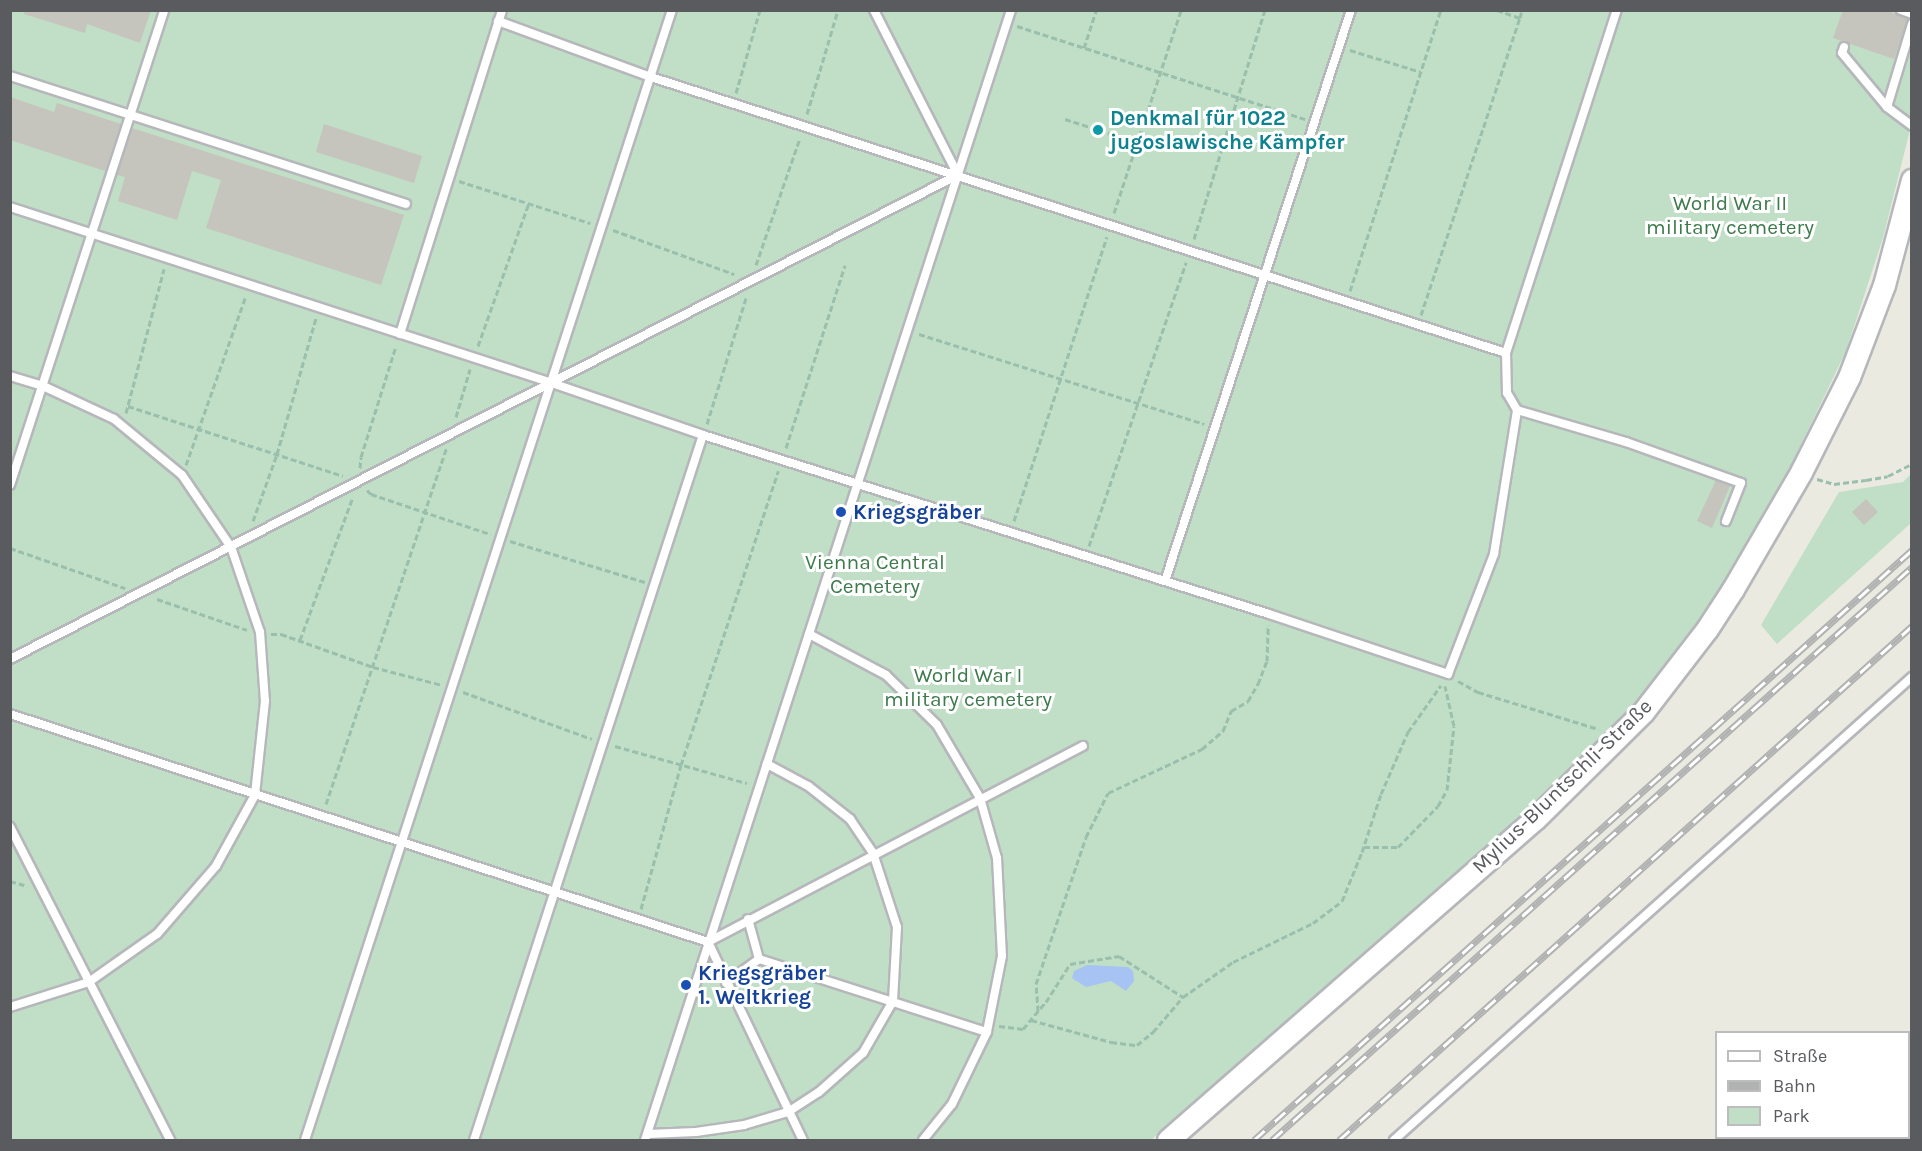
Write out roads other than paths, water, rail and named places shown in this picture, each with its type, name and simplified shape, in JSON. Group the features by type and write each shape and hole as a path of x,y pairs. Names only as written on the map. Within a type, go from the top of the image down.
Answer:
{"street":[{"name":"Mylius-Bluntschli-Straße","path":"1168,1140 1536,819 1643,712 1727,599 1801,472 1849,377 1884,285 1911,180"}],"lane":[{"path":"10,485 164,10"},
{"path":"400,334 502,10"},
{"path":"305,1140 672,10"},
{"path":"874,10 958,175"},
{"path":"767,764 807,786 850,819 873,854 897,927 893,1001 863,1053 819,1092 788,1112 744,1125 647,1137 708,942 1011,10"},
{"path":"1165,581 1351,10"},
{"path":"10,207 474,357 704,435 1269,614 1449,674 1494,554 1517,410 1507,393 1506,353 1617,10"},
{"path":"1901,10 1911,14"},
{"path":"498,21 651,77 1506,353"},
{"path":"1887,107 1911,24"},
{"path":"1844,47 1842,53 1887,107 1911,126"},
{"path":"10,76 406,204"},
{"path":"10,659 958,175"},
{"path":"10,376 43,386 114,419 182,476 231,547 261,634 265,701 255,795 216,866 157,934 89,982 10,1007"},
{"path":"1517,410 1626,442 1742,483 1726,521"},
{"path":"474,1140 704,435"},
{"path":"809,634 886,675 936,726 980,798 997,858 1002,956 987,1028 952,1104 923,1140"},
{"path":"1394,1140 1911,677"},
{"path":"10,714 708,942 748,919 1083,746"},
{"path":"10,827 170,1140"},
{"path":"748,919 759,959"},
{"path":"708,942 803,1140"},
{"path":"759,959 987,1028"},
{"path":"726,983 759,959"}],"water":[{"path":"1087,965 1128,967 1133,971 1134,981 1126,991 1111,981 1086,987 1072,978 1074,971"}],"railway":[{"path":"1254,1140 1912,550"},
{"path":"1272,1140 1912,567"},
{"path":"1339,1140 1912,626"}],"place":[{"name":"Denkmal für 1022 jugoslawische Kämpfer","path":"1098,130"},
{"name":"Kriegsgräber","path":"841,512"},
{"name":"Kriegsgräber 1. Weltkrieg","path":"686,985"}],"park label":[{"name":"World War II military cemetery","path":"1730,215"},
{"name":"Vienna Central Cemetery","path":"875,574"},
{"name":"World War I military cemetery","path":"968,687"}]}
